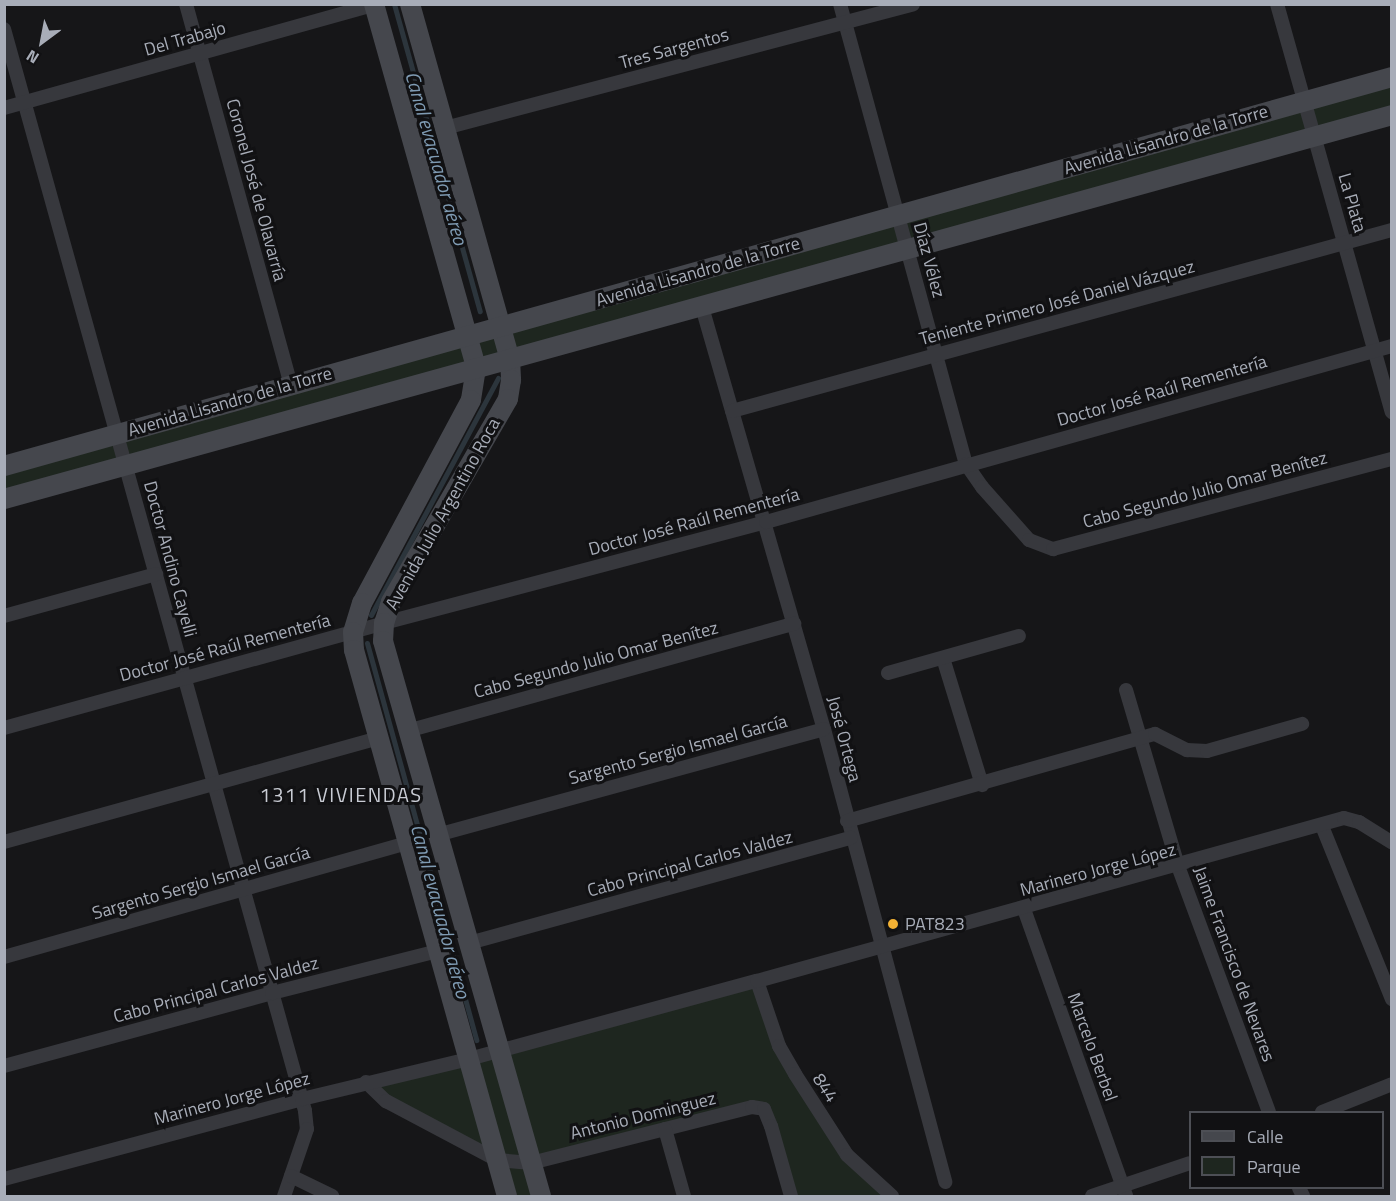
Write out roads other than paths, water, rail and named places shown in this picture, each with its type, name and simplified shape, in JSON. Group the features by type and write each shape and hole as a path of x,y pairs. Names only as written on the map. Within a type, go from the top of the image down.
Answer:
{"main road":[{"name":"Avenida Julio Argentino Roca","path":"410,4 510,359 511,380 508,399 391,602 384,623 383,641 541,1197"},
{"name":"Avenida Julio Argentino Roca","path":"374,5 476,369 471,400 362,603 353,632 354,650 507,1197"},
{"name":"Avenida Lisandro de la Torre","path":"4,466 1392,77"},
{"name":"Avenida Lisandro de la Torre","path":"4,499 702,308 1392,115"}],"street":[{"name":"Coronel José de Olavarría","path":"186,4 291,386"},
{"name":"Díaz Vélez","path":"840,4 966,464 982,487 1029,540"},
{"name":"Tres Sargentos","path":"445,128 913,4"},
{"name":"La Plata","path":"1277,4 1392,412"},
{"name":"Del Trabajo","path":"4,108 374,5"},
{"name":"Doctor Andino Cayelli","path":"4,29 302,1098 307,1129 284,1197"},
{"name":"Teniente Primero José Daniel Vázquez","path":"732,411 1392,230"},
{"name":"José Ortega","path":"702,308 766,522 824,729 851,838 945,1182"},
{"name":"Doctor José Raúl Rementería","path":"4,728 384,623 766,522 1392,346"},
{"name":"Cabo Segundo Julio Omar Benítez","path":"1029,540 1053,549 1392,459"},
{"path":"4,616 156,574"},
{"name":"Cabo Segundo Julio Omar Benítez","path":"407,731 794,624"},
{"path":"888,673 1019,636"},
{"path":"943,658 982,785"},
{"name":"Jaime Francisco de Nevares","path":"1126,690 1178,866 1268,1111"},
{"path":"847,821 982,785 1155,734 1187,750 1207,751 1302,724"},
{"name":"Sargento Sergio Ismael García","path":"437,835 824,729"},
{"path":"4,842 378,738"},
{"name":"Marinero Jorge López","path":"4,1179 302,1098 470,1059 882,945 1024,909 1344,818 1359,822 1392,843"},
{"path":"1322,826 1392,999"},
{"name":"Cabo Principal Carlos Valdez","path":"468,943 851,838"},
{"name":"Sargento Sergio Ismael García","path":"4,957 408,843"},
{"name":"Marcelo Berbel","path":"1024,909 1124,1192"},
{"name":"Cabo Principal Carlos Valdez","path":"4,1066 272,993 438,951"},
{"name":"844","path":"756,981 779,1046 795,1074 847,1155 892,1197"},
{"path":"366,1082 386,1101 497,1160"},
{"path":"1327,1111 1392,1083"},
{"name":"Antonio Dominguez","path":"497,1160 531,1163 752,1107 764,1109 791,1197"},
{"path":"665,1129 684,1197"},
{"path":"1092,1197 1124,1192 1189,1164"},
{"path":"291,1176 332,1197"}],"waterway":[{"name":"Canal evacuador aéreo","path":"394,4 480,311"},
{"name":"Canal evacuador aéreo","path":"371,615 498,378"},
{"name":"Canal evacuador aéreo","path":"367,643 476,1040"}],"place":[{"name":"PAT823","path":"893,924"}],"district":[{"name":"1311 VIVIENDAS","path":"341,794"}]}
